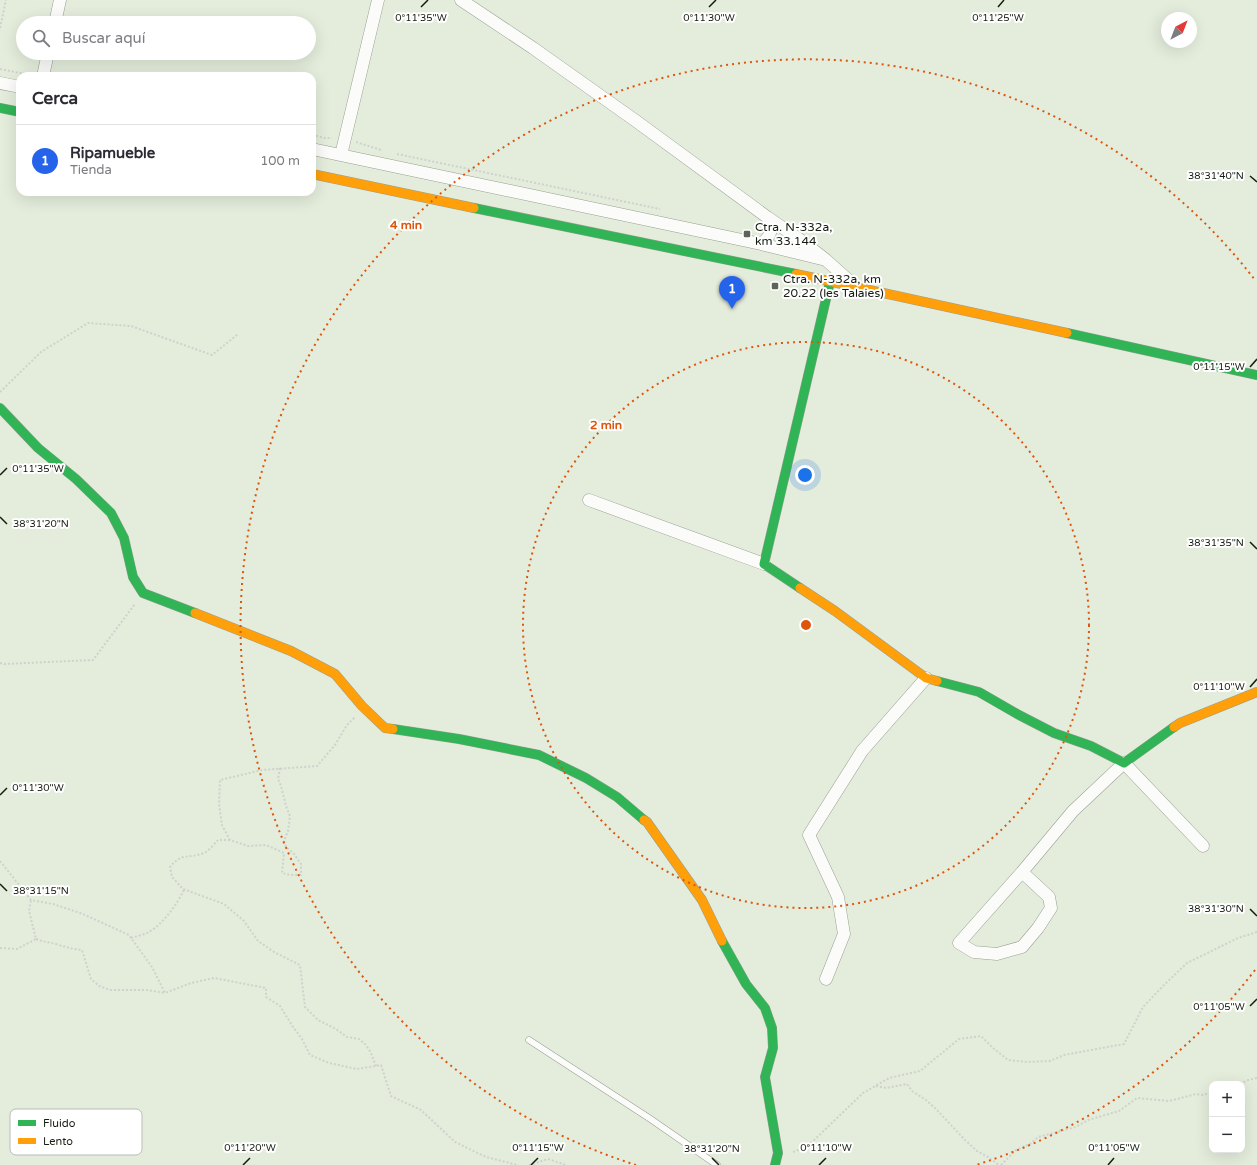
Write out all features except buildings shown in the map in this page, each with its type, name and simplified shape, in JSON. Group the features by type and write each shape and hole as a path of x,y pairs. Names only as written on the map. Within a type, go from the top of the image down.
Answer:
{"street":[{"path":"57,16 60,0"},
{"path":"341,155 378,0"},
{"path":"461,0 533,48 767,217 799,238 857,287"},
{"path":"44,72 46,60"},
{"path":"0,83 16,86"},
{"path":"0,108 16,111"},
{"path":"316,150 761,244 826,260"},
{"path":"316,175 857,287 1257,375"},
{"path":"761,244 771,235 770,221 767,217"},
{"path":"764,564 830,282"},
{"path":"0,408 38,448 76,479 111,513 124,538 133,577 143,593 291,651 335,674 364,708 384,728 459,739 538,755 586,778 618,797 647,822 702,900 719,936 746,984 765,1008 772,1028 773,1048 765,1077 778,1153 775,1165"},
{"path":"589,500 764,564 835,611 926,678 979,692 1054,733 1091,746 1124,762 1203,846"},
{"path":"826,979 844,934 838,897 809,835 862,751 926,678"},
{"path":"1022,872 1049,897 1051,908 1038,928 1022,947 997,954 974,952 959,943 1022,872 1073,811 1124,762 1180,724 1257,692"}],"lane":[{"path":"529,1040 649,1118 717,1165"}],"path":[{"path":"0,28 6,0"},
{"path":"0,69 16,72"},
{"path":"316,136 358,142 385,151"},
{"path":"392,153 660,209"},
{"path":"0,392 41,352 88,323 131,326 212,355 238,334"},
{"path":"0,663 93,660 143,593"},
{"path":"230,840 222,825 219,804 220,780 262,770 317,766 334,745 347,725 364,708"},
{"path":"280,768 278,779 290,816 288,830 284,841 286,847 294,854 300,864 301,875 282,873 284,853 278,850 266,845 248,846 230,840 218,840 205,853 182,857 174,862 170,867 172,877 184,890 224,904 244,921 258,941 274,952 300,965 305,1007 318,1020 336,1029 347,1037 359,1039 371,1053 376,1066"},
{"path":"0,861 31,900 53,904 84,914 129,935 152,967 165,993"},
{"path":"131,938 150,932 174,907 184,890"},
{"path":"31,900 29,911 36,939"},
{"path":"778,1153 789,1153 808,1146 863,1093 889,1078 920,1071 959,1039 981,1036 1008,1060 1028,1062 1050,1061 1064,1055 1124,1044 1143,1007 1187,963 1238,938 1257,932"},
{"path":"0,948 17,949 36,939"},
{"path":"36,939 45,943 70,949 82,950 91,979 99,986 110,990 147,990 165,993 191,983 214,978 266,988 266,997 280,1006 302,1039 310,1055 329,1063 357,1069 381,1065 391,1096 421,1110 455,1142 486,1157 517,1165"},
{"path":"1245,1082 1257,1078"},
{"path":"875,1086 886,1088 907,1084 912,1091 936,1109 977,1151 1000,1165 1016,1150 1030,1144 1038,1137 1076,1127 1088,1120 1119,1111 1137,1098 1169,1101 1196,1094 1202,1095 1209,1093"},
{"path":"529,1165 548,1159 566,1165"}],"traffic: fast":[{"path":"0,108 16,111"},
{"path":"474,208 796,274"},
{"path":"800,588 764,564 830,282"},
{"path":"1067,333 1257,375"},
{"path":"0,408 38,448 76,479 111,513 124,538 133,577 143,593 195,613"},
{"path":"937,681 979,692 1054,733 1091,746 1124,763 1174,727"},
{"path":"393,729 459,739 539,755 586,778 617,797 644,820"},
{"path":"722,941 746,984 765,1008 772,1028 773,1048 765,1077 778,1153 775,1165"}],"traffic: slow":[{"path":"316,175 474,208"},
{"path":"796,274 1067,333"},
{"path":"800,588 835,611 926,678 937,681"},
{"path":"195,613 291,651 335,674 362,706 385,728 393,729"},
{"path":"1174,727 1180,723 1257,692"},
{"path":"644,820 647,822 702,900 722,941"}],"place":[{"name":"Ctra. N-332a, km 33.144","path":"747,234"},
{"name":"Ctra. N-332a, km 20.22 (les Talaies)","path":"775,286"},
{"name":"Ripamueble","path":"732,309"}]}
